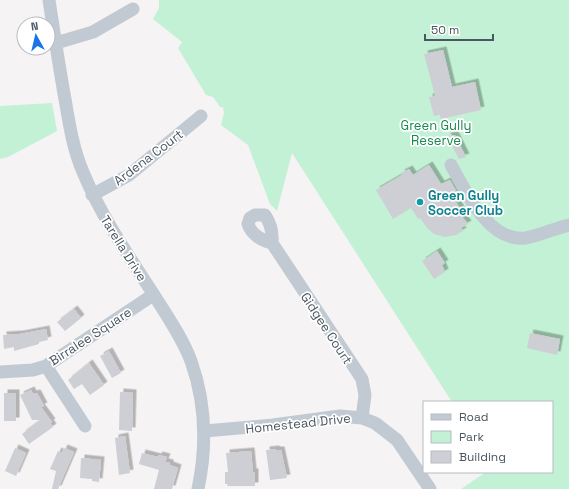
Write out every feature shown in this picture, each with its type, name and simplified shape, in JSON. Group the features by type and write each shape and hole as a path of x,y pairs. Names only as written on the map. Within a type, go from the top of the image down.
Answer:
{"street":[{"name":"Tarella Drive","path":"49,0 52,16"},
{"path":"56,43 93,32 133,10"},
{"name":"Tarella Drive","path":"56,43 75,147 92,195 181,339 190,360 200,393 205,431 204,452 198,489"},
{"name":"Ardena Court","path":"92,195 129,175 201,116"},
{"path":"451,164 484,218 497,231 506,236 517,239 527,238 569,225"},
{"name":"Gidgee Court","path":"272,243 362,379 365,395 362,418"},
{"name":"Birralee Square","path":"0,372 33,370 46,366 153,294"},
{"path":"46,366 85,426"},
{"name":"Homestead Drive","path":"205,431 273,425 340,416 362,418 375,423 397,440 430,489"}],"green space":[{"name":"Green Gully Reserve","path":"159,0 569,0 569,489 461,489 485,473 553,473 553,401 451,401 292,153 277,211 270,204 248,145 221,125 224,113 223,107 220,107 213,97 206,95 178,48 182,42 153,19 159,8"},
{"path":"52,103 57,131 8,157 0,159 0,106"}],"building":[{"path":"443,50 452,87 475,82 481,110 441,119 440,115 434,116 429,97 435,96 424,54"},
{"path":"455,135 466,157 459,159 447,136"},
{"name":"Green Gully Soccer Club","path":"429,165 441,184 450,180 458,194 453,197 463,213 461,215 468,224 461,228 463,231 456,235 445,237 434,234 427,228 420,218 418,219 411,208 393,219 376,190 402,175 401,173 409,169 413,175"},
{"path":"437,251 445,263 442,265 445,272 434,279 422,261"},
{"path":"74,309 81,318 65,331 57,322"},
{"path":"46,329 48,340 14,351 14,347 4,349 3,335 20,334"},
{"path":"530,333 560,339 557,355 527,348"},
{"path":"109,351 121,373 112,378 100,356"},
{"path":"89,363 104,385 90,395 82,384 74,389 68,380"},
{"path":"31,390 33,394 37,393 44,406 41,407 52,422 50,423 53,427 29,444 22,434 41,420 32,420 20,395"},
{"path":"120,392 133,393 132,431 119,430"},
{"path":"4,393 16,393 16,421 4,421"},
{"path":"125,436 130,473 119,475 115,438"},
{"path":"15,448 26,453 16,476 5,471"},
{"path":"64,448 74,452 58,489 52,489 56,471 50,469 58,451 62,453"},
{"path":"266,450 281,450 287,478 270,480"},
{"path":"251,451 253,472 255,472 255,486 227,486 228,484 225,484 225,472 228,472 226,453"},
{"path":"142,453 158,457 159,455 167,457 165,462 178,468 172,489 154,489 159,470 139,464"},
{"path":"81,458 101,460 99,482 92,481 92,479 80,478"}],"place":[{"name":"Green Gully Soccer Club","path":"420,202"}]}
